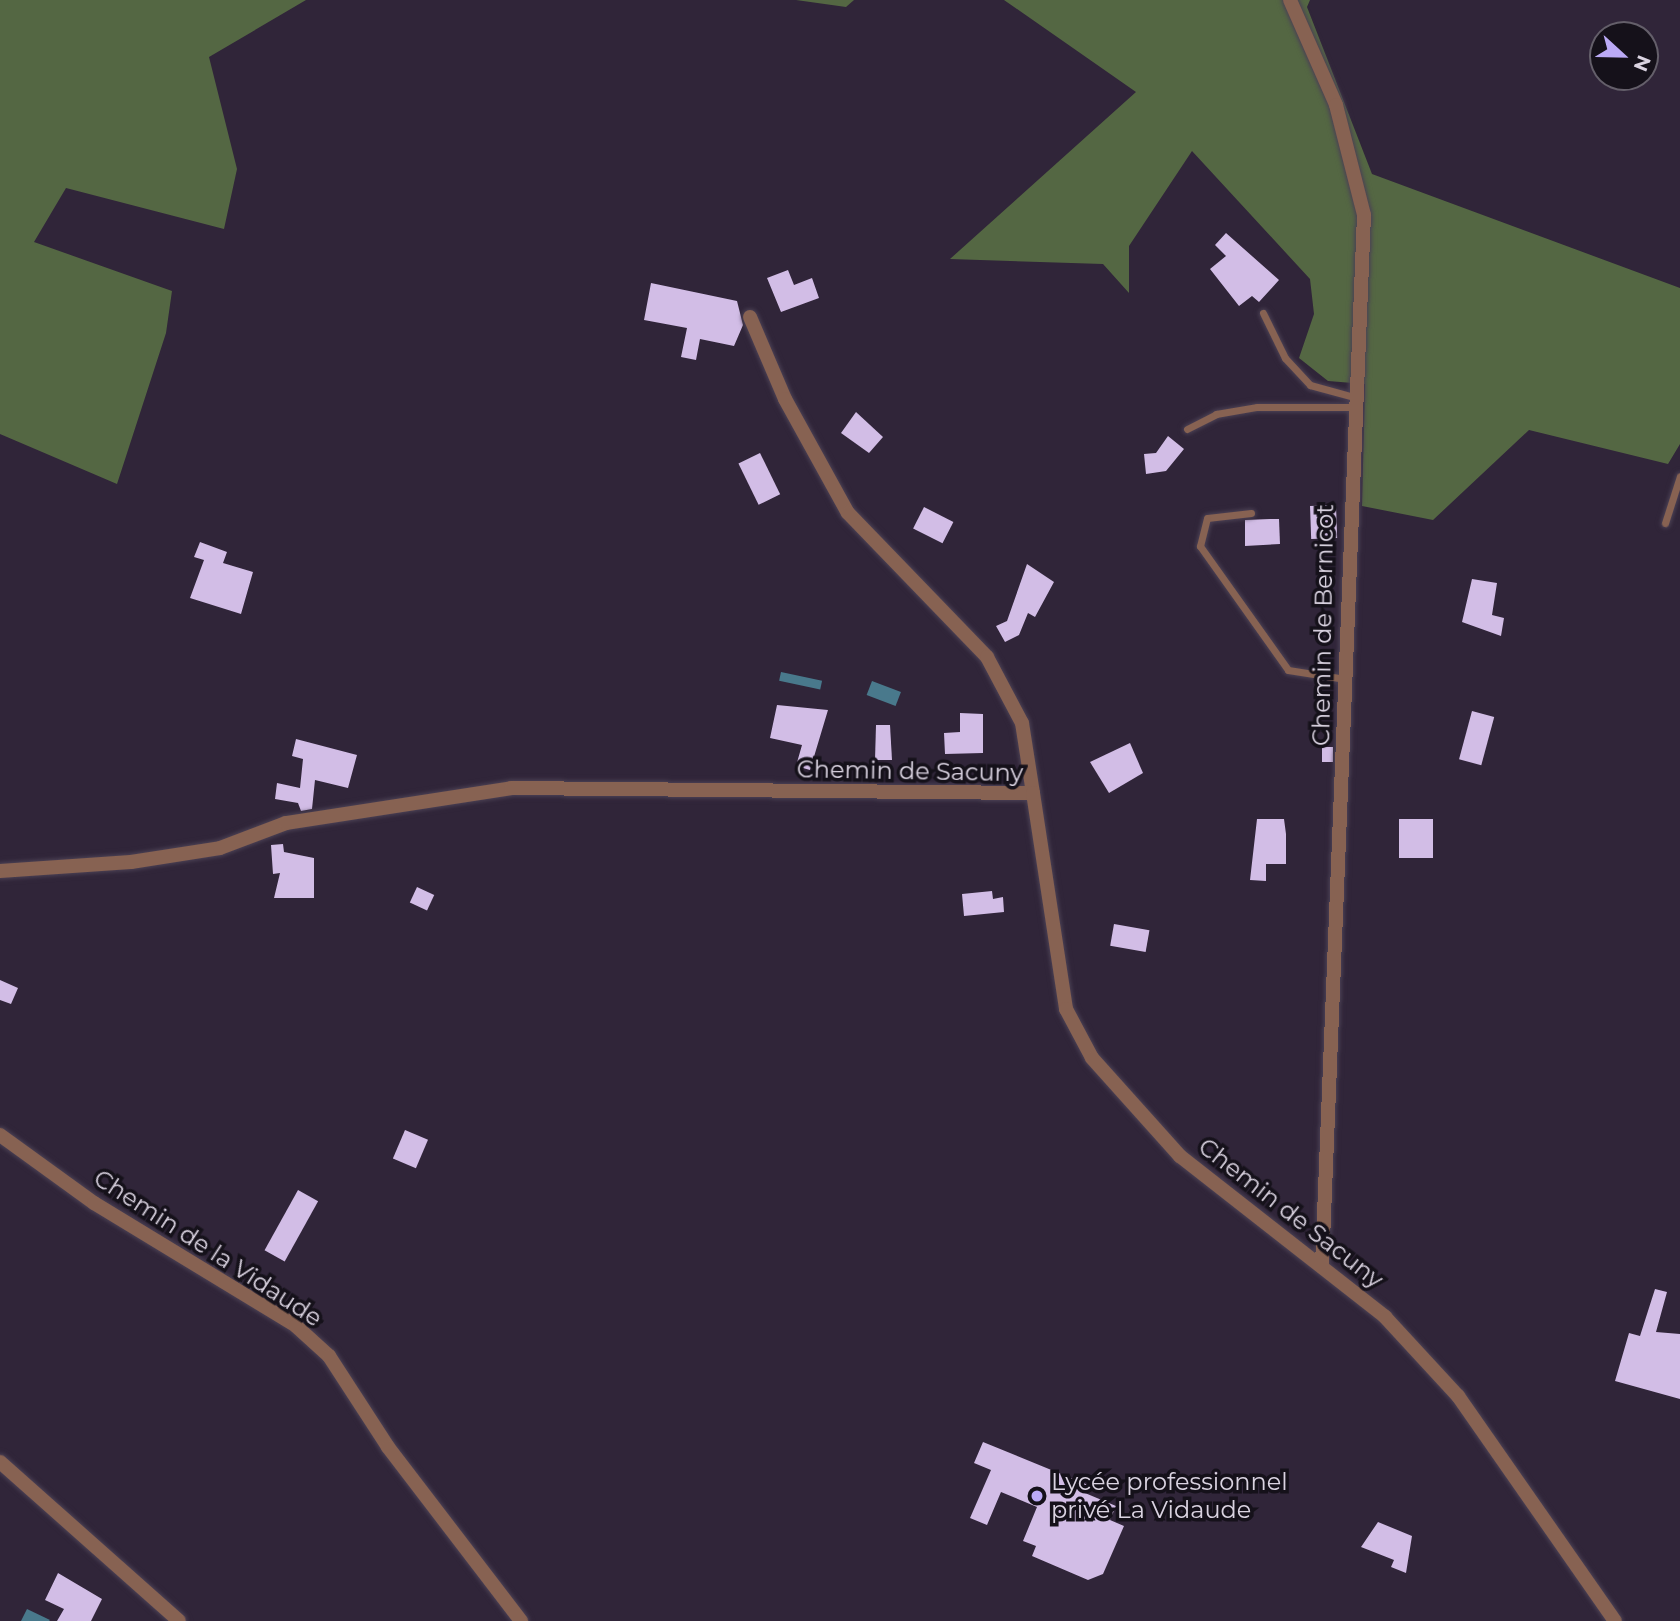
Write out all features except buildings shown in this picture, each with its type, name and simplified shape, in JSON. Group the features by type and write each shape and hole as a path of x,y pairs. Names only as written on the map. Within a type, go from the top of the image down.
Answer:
{"street":[{"name":"Chemin de Bernicot","path":"1290,0 1336,104 1364,215 1354,402 1322,1265"},
{"path":"750,317 785,399 848,513 988,657 1023,723 1033,793"},
{"name":"Chemin de Sacuny","path":"0,870 207,850 286,822 511,788 1033,793 1066,1009 1093,1058 1180,1156 1385,1317 1458,1396 1615,1621"},
{"name":"Chemin de la Vidaude","path":"0,1135 94,1203 296,1326 329,1356 388,1447 521,1621"},
{"path":"0,1462 179,1621"}],"lane":[{"path":"1263,313 1285,358 1310,385 1354,402"},
{"path":"1187,429 1216,414 1257,407 1354,402"},
{"path":"1665,523 1680,476"},
{"path":"1251,513 1207,518 1200,546 1288,670 1345,680"}],"green space":[{"path":"0,0 306,0 209,57 237,169 224,229 66,188 34,242 172,291 166,333 117,484 0,434"},
{"path":"796,0 854,0 846,7"},
{"path":"1004,0 1310,0 1307,7 1372,174 1680,288 1680,444 1668,464 1529,430 1433,520 1362,506 1365,384 1328,381 1299,358 1314,314 1310,279 1192,151 1129,246 1129,293 1103,264 950,259 1136,92"}],"water":[{"path":"781,672 822,681 820,690 779,681"},
{"path":"872,681 901,692 896,706 867,695"},
{"path":"27,1609 50,1620 21,1621"}],"place":[{"name":"Lycée professionnel privé La Vidaude","path":"1037,1496"}]}
